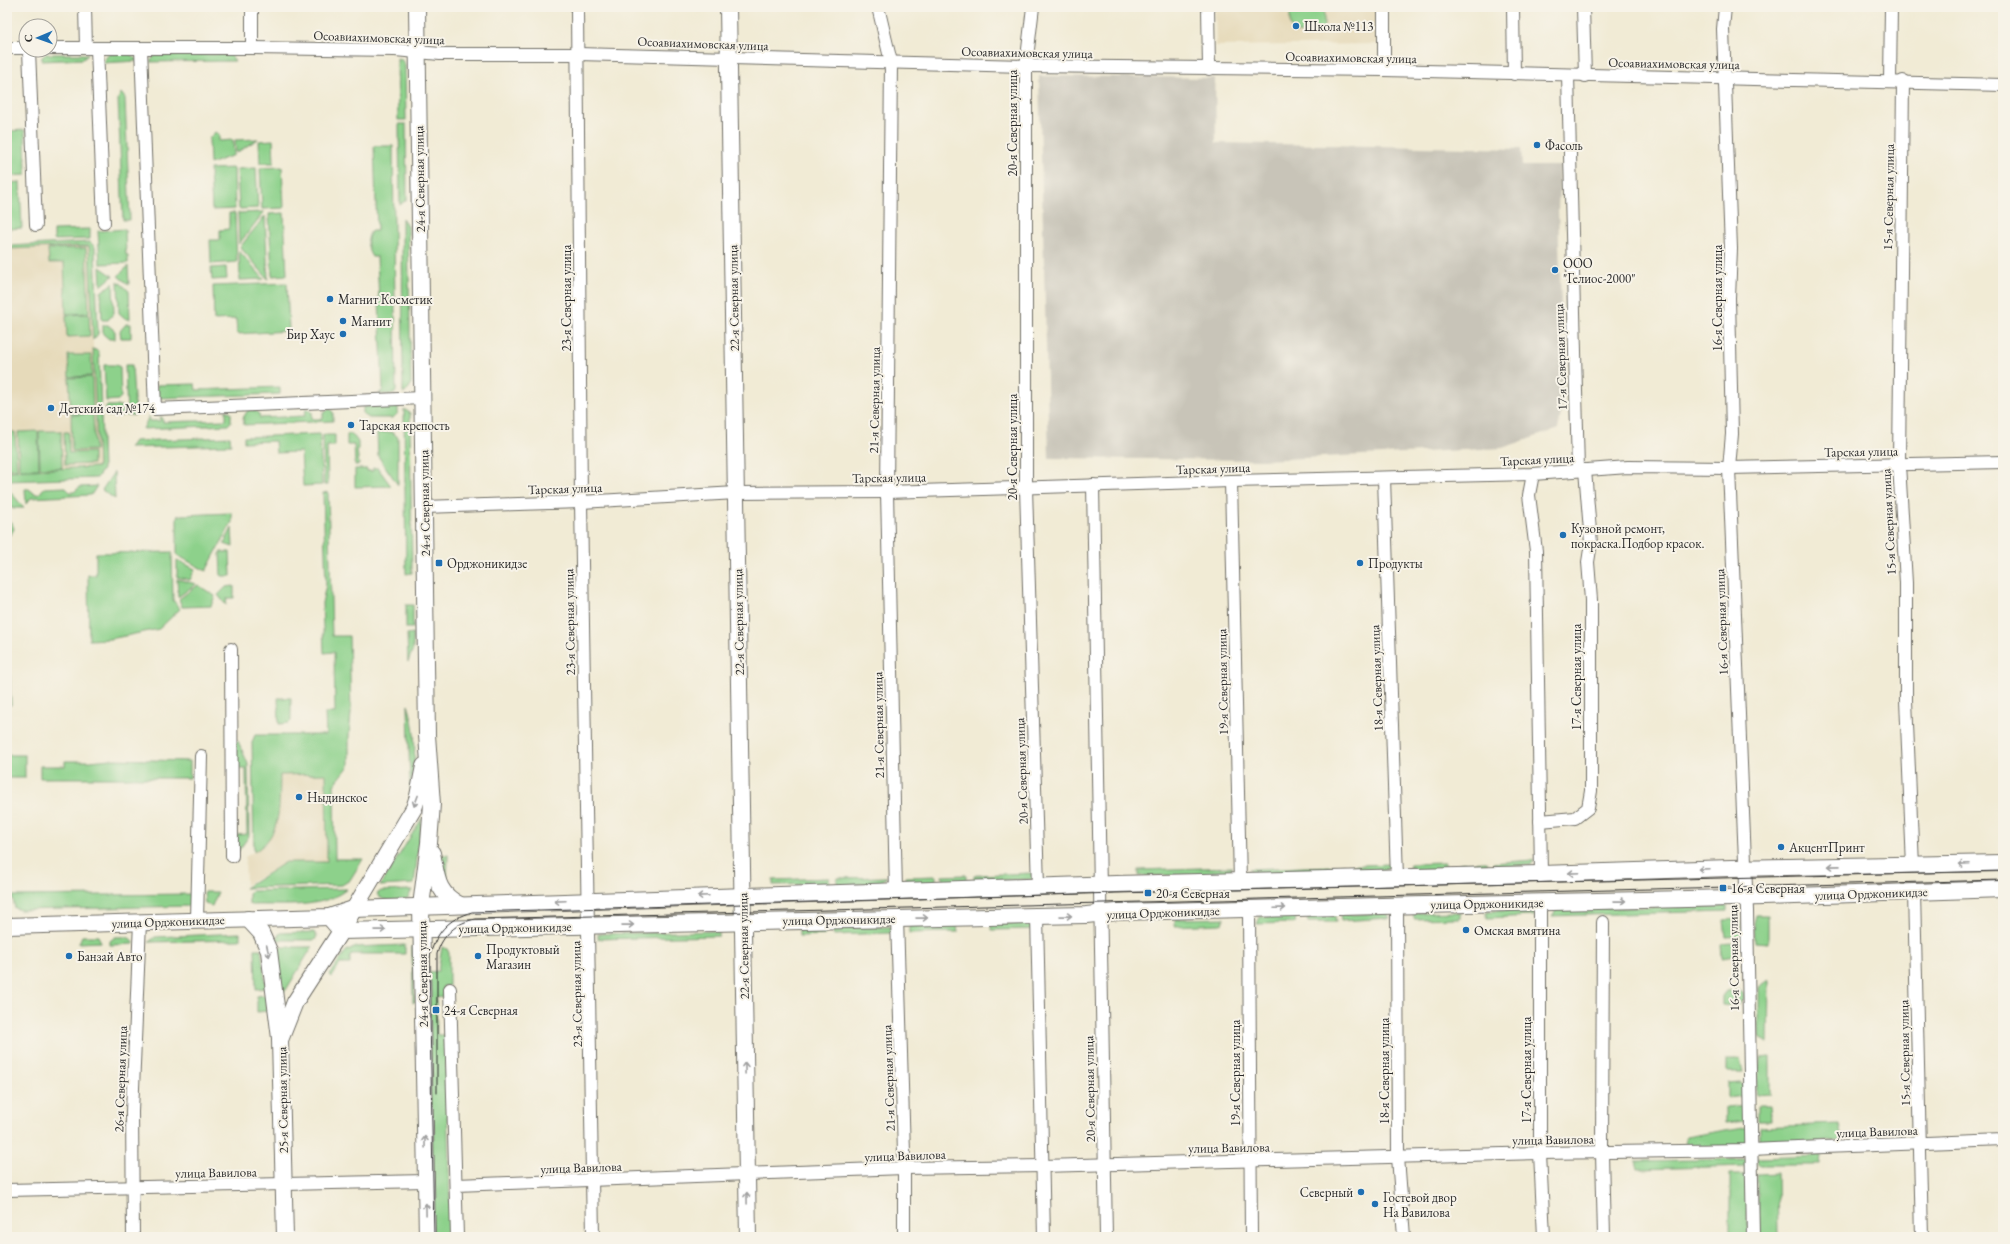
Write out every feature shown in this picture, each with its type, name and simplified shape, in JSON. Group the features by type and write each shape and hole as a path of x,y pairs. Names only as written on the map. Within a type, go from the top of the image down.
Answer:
{"main road":[{"name":"24-я Северная улица","path":"417,7 427,735 432,804 421,906 427,1237"},
{"name":"22-я Северная улица","path":"728,7 748,1237"},
{"name":"24-я Северная улица","path":"341,931 414,808 422,782 427,735"},
{"path":"429,843 439,886 448,899 460,905"},
{"name":"улица Орджоникидзе","path":"7,926 329,917 354,909 742,895 896,892 1100,884 1397,878 1745,867 1913,866 2003,863"},
{"name":"улица Орджоникидзе","path":"341,931 896,918 1100,915 1117,912 1746,898 2003,889"},
{"path":"329,917 341,931"},
{"path":"248,919 261,933 268,951 280,1040"},
{"name":"25-я Северная улица","path":"285,1237 280,1040 295,1002 341,931"}],"street":[{"path":"85,7 92,48 104,223"},
{"path":"252,7 252,48"},
{"name":"23-я Северная улица","path":"577,7 581,502 594,1237"},
{"name":"21-я Северная улица","path":"878,7 891,62 887,492 896,892"},
{"name":"20-я Северная улица","path":"1033,7 1026,66 1026,488 1038,887"},
{"path":"1208,7 1209,69"},
{"path":"1384,7 1384,70"},
{"path":"1513,7 1514,74"},
{"path":"1583,7 1585,76"},
{"name":"16-я Северная улица","path":"1724,7 1731,249 1729,298 1732,434 1729,468 1746,898 1750,1150 1753,1237"},
{"path":"1890,81 1891,7"},
{"path":"7,48 18,48"},
{"name":"Осоавиахимовская улица","path":"58,48 395,50 418,54 578,54 1026,66 1384,70 1585,76 1903,81 2003,85"},
{"path":"141,48 155,409 422,398"},
{"path":"29,58 36,225"},
{"name":"17-я Северная улица","path":"1540,821 1575,818 1588,808 1591,791 1591,600 1588,562 1591,543 1581,470 1568,75"},
{"name":"15-я Северная улица","path":"1903,81 1899,464 1906,583 1906,700 1913,866"},
{"name":"Тарская улица","path":"424,507 581,502 736,493 887,492 1231,481 1533,474 1628,467 1729,468 2003,462"},
{"path":"1533,474 1529,495 1536,551 1540,874"},
{"name":"18-я Северная улица","path":"1384,478 1397,878"},
{"name":"19-я Северная улица","path":"1231,481 1240,882"},
{"name":"20-я Северная улица","path":"1093,485 1106,1237"},
{"path":"231,649 232,856"},
{"path":"197,920 201,756"},
{"name":"15-я Северная улица","path":"1914,892 1922,1237"},
{"name":"17-я Северная улица","path":"1540,902 1540,1153 1544,1237"},
{"name":"18-я Северная улица","path":"1397,905 1398,1158 1404,1237"},
{"name":"19-я Северная улица","path":"1249,909 1251,1237"},
{"path":"1036,916 1044,1237"},
{"name":"21-я Северная улица","path":"896,918 904,1168 904,1237"},
{"name":"26-я Северная улица","path":"133,1237 132,1112 140,922"},
{"path":"1603,922 1602,1152 1604,1237"},
{"path":"450,989 457,1237"},
{"name":"улица Вавилова","path":"456,1185 904,1168 1398,1158 1540,1153 1750,1150 2003,1140"},
{"name":"улица Вавилова","path":"7,1190 426,1181"}],"shaded area":[{"name":"Школа №113","path":"1215,7 1377,7 1377,44 1216,46"},
{"path":"1039,76 1215,78 1216,143 1521,149 1522,166 1560,166 1558,210 1564,399 1558,429 1502,448 1263,460 1049,458"},
{"name":"Детский сад №174","path":"89,246 98,467 7,471 7,249"},
{"path":"327,774 327,862 286,862 246,885 245,857 266,844 280,800 280,775"}],"green space":[{"path":"1290,7 1324,7 1323,30 1314,34 1295,33 1290,25"},
{"path":"129,53 138,61 102,63 109,54"},
{"path":"58,54 88,55 83,59 42,61 42,58 58,58"},
{"path":"230,54 235,61 150,62 155,55"},
{"path":"397,58 401,59 405,65 406,120 398,120"},
{"path":"121,93 125,98 130,220 123,220 118,99"},
{"path":"399,124 406,124 407,199 400,205"},
{"path":"25,130 26,175 7,176 8,131"},
{"path":"215,132 219,134 219,141 233,140 234,155 210,164 209,139"},
{"path":"258,139 236,153 235,140"},
{"path":"273,140 274,163 260,163 259,141"},
{"path":"374,146 393,146 396,391 394,394 380,394 380,392 383,391 377,257 372,257 368,244 368,237 371,231 377,231"},
{"path":"282,167 284,208 262,209 260,168"},
{"path":"234,168 235,209 212,210 210,169"},
{"path":"256,168 258,208 239,209 237,169"},
{"path":"20,182 22,228 7,229 7,183"},
{"path":"264,212 239,244 238,213"},
{"path":"229,213 235,213 237,262 211,264 210,240 220,240 220,230 229,229"},
{"path":"284,213 287,275 272,276 269,214"},
{"path":"265,216 268,279 240,247"},
{"path":"402,219 408,226 411,385 405,393 403,393"},
{"path":"90,229 90,239 54,240 54,230"},
{"path":"125,229 126,255 128,255 128,263 100,264 98,231"},
{"path":"90,242 95,247 98,334 93,340 89,246 7,249 7,246"},
{"path":"86,248 89,313 66,314 64,263 49,263 48,249"},
{"path":"239,251 264,279 240,280"},
{"path":"128,266 129,285 118,276"},
{"path":"100,267 113,276 101,286"},
{"path":"226,267 227,279 212,280 211,268"},
{"path":"118,281 129,291 130,319 126,319 119,313"},
{"path":"113,283 114,313 108,320 102,320 101,292"},
{"path":"287,283 289,331 237,334 236,319 214,320 213,286"},
{"path":"89,314 90,336 67,337 66,315"},
{"path":"126,324 131,324 131,338 121,338 120,331"},
{"path":"103,325 108,325 115,331 115,339 109,339 103,334"},
{"path":"93,349 98,351 99,354 103,469 97,478 7,481 7,471 98,467"},
{"path":"68,355 91,355 92,376 69,377"},
{"path":"104,365 116,365 120,367 121,397 118,400 106,401"},
{"path":"125,365 132,365 135,415 127,416"},
{"path":"92,377 93,413 71,414 69,378"},
{"path":"195,384 196,390 280,387 280,394 157,398 157,385"},
{"path":"106,406 121,406 122,416 106,416"},
{"path":"398,406 398,413 393,418 369,418 363,414 363,407"},
{"path":"306,408 312,412 312,419 323,419 323,413 330,409 333,412 333,421 244,425 243,418 248,410 256,411 260,418 305,416"},
{"path":"404,409 410,413 412,573 406,574"},
{"path":"226,410 231,413 231,422 228,425 143,429 149,416 149,421 160,421 160,417 162,417 163,422 226,420"},
{"path":"93,414 95,450 72,451 71,415"},
{"path":"38,431 39,469 19,469 18,432"},
{"path":"39,431 61,431 62,468 40,468"},
{"path":"7,432 15,432 17,469 7,469"},
{"path":"64,432 69,432 69,453 93,452 93,464 65,465"},
{"path":"391,432 398,437 398,485 378,456 377,433"},
{"path":"320,434 322,485 303,486 301,452 276,453 275,441 244,442 244,437"},
{"path":"347,434 352,434 358,442 357,450 359,465 355,465 354,445 347,445"},
{"path":"323,435 335,435 335,446 327,446 328,485 324,485"},
{"path":"230,437 231,445 129,448 134,441"},
{"path":"373,468 378,468 391,486 355,487 355,469 367,469 367,471 373,471"},
{"path":"114,472 115,499 102,490"},
{"path":"97,486 91,495 31,498 26,504 25,489 29,489 35,494 39,494 44,488 65,487 70,492 74,492 80,487"},
{"path":"7,490 9,490 24,508 7,508"},
{"path":"328,492 332,636 349,636 351,713 349,766 334,785 335,859 363,859 350,880 342,885 245,888 286,862 327,862 326,774 280,775 279,808 275,828 263,845 254,852 252,742 255,735 326,735 325,713 335,713 334,652 324,653 322,603 326,585 323,493"},
{"path":"232,513 232,522 206,571 177,555 177,516"},
{"path":"7,521 12,523 14,529 11,534 7,536"},
{"path":"232,528 233,547 224,544"},
{"path":"172,552 173,600 180,609 159,629 110,639 89,640 88,575 96,575 96,553"},
{"path":"220,552 230,552 231,576 221,576"},
{"path":"177,560 195,569 190,580 177,577"},
{"path":"177,579 196,584 178,597"},
{"path":"198,585 215,596 211,606 182,607 179,599"},
{"path":"234,586 234,598 227,598 226,605 218,595 226,587"},
{"path":"7,602 11,705 8,705"},
{"path":"406,605 413,605 413,628 406,628"},
{"path":"413,633 413,649 408,662 407,634"},
{"path":"278,698 291,698 291,721 289,723 279,724"},
{"path":"408,705 413,725 415,746 410,788"},
{"path":"235,741 238,741 248,764 249,836 237,853 237,835 247,834 246,769 237,769"},
{"path":"7,755 25,755 25,778 7,778"},
{"path":"110,759 190,761 190,778 40,778 40,766 65,766 65,761"},
{"path":"422,818 414,884 380,886"},
{"path":"440,855 448,855 447,882 442,883"},
{"path":"1534,860 1531,865 1493,868 1493,863"},
{"path":"1487,862 1487,868 1460,869 1460,863"},
{"path":"1445,863 1445,871 1414,870 1409,867 1410,864"},
{"path":"1390,864 1389,867 1383,870 1257,874 1249,869"},
{"path":"1233,867 1226,874 1139,876 1139,870"},
{"path":"1035,873 1035,879 974,881 974,875"},
{"path":"966,875 966,882 943,883 942,876"},
{"path":"936,876 936,883 905,884 905,877"},
{"path":"887,877 880,883 837,885 837,878"},
{"path":"829,878 829,884 773,885 773,880"},
{"path":"347,889 337,896 314,903 289,905 249,904 249,894 251,891"},
{"path":"412,890 408,898 400,900 382,899 377,894 381,891"},
{"path":"204,892 218,892 212,906 205,904"},
{"path":"192,894 190,906 20,910 15,908 12,896"},
{"path":"1727,906 1727,911 1552,916 1557,909"},
{"path":"1534,910 1534,916 1487,918 1487,911"},
{"path":"1460,912 1460,918 1414,919 1413,913"},
{"path":"1387,913 1390,918 1341,921 1340,915"},
{"path":"1756,915 1768,915 1768,943 1755,942 1754,923"},
{"path":"1296,916 1295,923 1257,924 1260,917"},
{"path":"1335,916 1336,922 1308,922 1307,917"},
{"path":"1224,918 1223,923 1220,924 1175,926 1175,919"},
{"path":"1740,919 1742,936 1726,937 1724,920"},
{"path":"1032,923 1035,929 991,930 991,924"},
{"path":"957,925 958,932 909,933 909,926"},
{"path":"891,927 891,933 833,935 833,928"},
{"path":"824,928 825,935 799,936 799,929"},
{"path":"719,931 719,936 598,939 598,934"},
{"path":"314,932 317,936 315,940 275,940 280,933"},
{"path":"240,933 240,940 149,942 155,937"},
{"path":"82,936 98,936 101,942 79,943"},
{"path":"115,937 129,938 134,944 110,945 110,941"},
{"path":"1733,943 1738,945 1738,951 1734,956 1722,958 1721,944"},
{"path":"405,945 405,954 353,954 350,956 350,964 340,964 331,977 329,975 346,951 354,947"},
{"path":"413,946 415,1002 413,1003 412,947"},
{"path":"275,947 312,947 286,990 281,993"},
{"path":"442,947 447,949 449,953 449,986 443,986 443,997 436,998 437,1035 445,1035 451,1237 431,1237 427,975 431,972 438,971"},
{"path":"255,949 261,949 266,988 256,989"},
{"path":"1769,980 1768,1044 1759,1038 1759,987"},
{"path":"1738,990 1743,994 1743,1000 1737,1006 1722,1005 1722,996 1726,991"},
{"path":"267,995 267,1011 257,1012 257,996"},
{"path":"1770,1057 1770,1094 1756,1095 1760,1058"},
{"path":"1727,1059 1740,1059 1743,1072 1727,1072"},
{"path":"1740,1082 1744,1085 1744,1096 1728,1098 1728,1083"},
{"path":"1746,1105 1746,1121 1726,1123 1726,1107"},
{"path":"1758,1106 1770,1106 1771,1121 1758,1121"},
{"path":"1839,1124 1843,1141 1760,1143 1760,1127"},
{"path":"1748,1126 1747,1146 1685,1147 1686,1137"},
{"path":"1821,1156 1820,1165 1758,1165 1757,1158"},
{"path":"1748,1159 1748,1166 1638,1169 1636,1161"},
{"path":"1777,1173 1778,1237 1758,1237 1758,1174"},
{"path":"1730,1174 1748,1174 1749,1236 1730,1236"}],"tram line":[{"path":"434,1237 429,959 435,942 443,929 449,923 472,912 1116,893 2003,871"},
{"path":"437,1093 437,954 439,947 451,930 463,923 476,919 2003,880"}],"place":[{"name":"Школа №113","path":"1296,26"},
{"name":"Фасоль","path":"1537,145"},
{"name":"ООО \"Гелиос-2000\"","path":"1555,270"},
{"name":"Магнит Косметик","path":"330,299"},
{"name":"Магнит","path":"343,321"},
{"name":"Бир Хаус","path":"343,334"},
{"name":"Детский сад №174","path":"51,408"},
{"name":"Тарская крепость","path":"351,425"},
{"name":"Кузовной ремонт, покраска.Подбор красок.","path":"1563,535"},
{"name":"Орджоникидзе","path":"439,563"},
{"name":"Продукты","path":"1360,563"},
{"name":"Ныдинское","path":"299,797"},
{"name":"АкцентПринт","path":"1781,847"},
{"name":"16-я Северная","path":"1723,888"},
{"name":"20-я Северная","path":"1148,893"},
{"name":"Oмская вмятина","path":"1466,930"},
{"name":"Банзай Авто","path":"69,956"},
{"name":"Продуктовый Магазин","path":"478,956"},
{"name":"24-я Северная","path":"436,1010"},
{"name":"Северный","path":"1361,1192"},
{"name":"Гостевой двор На Вавилова","path":"1375,1204"}]}
